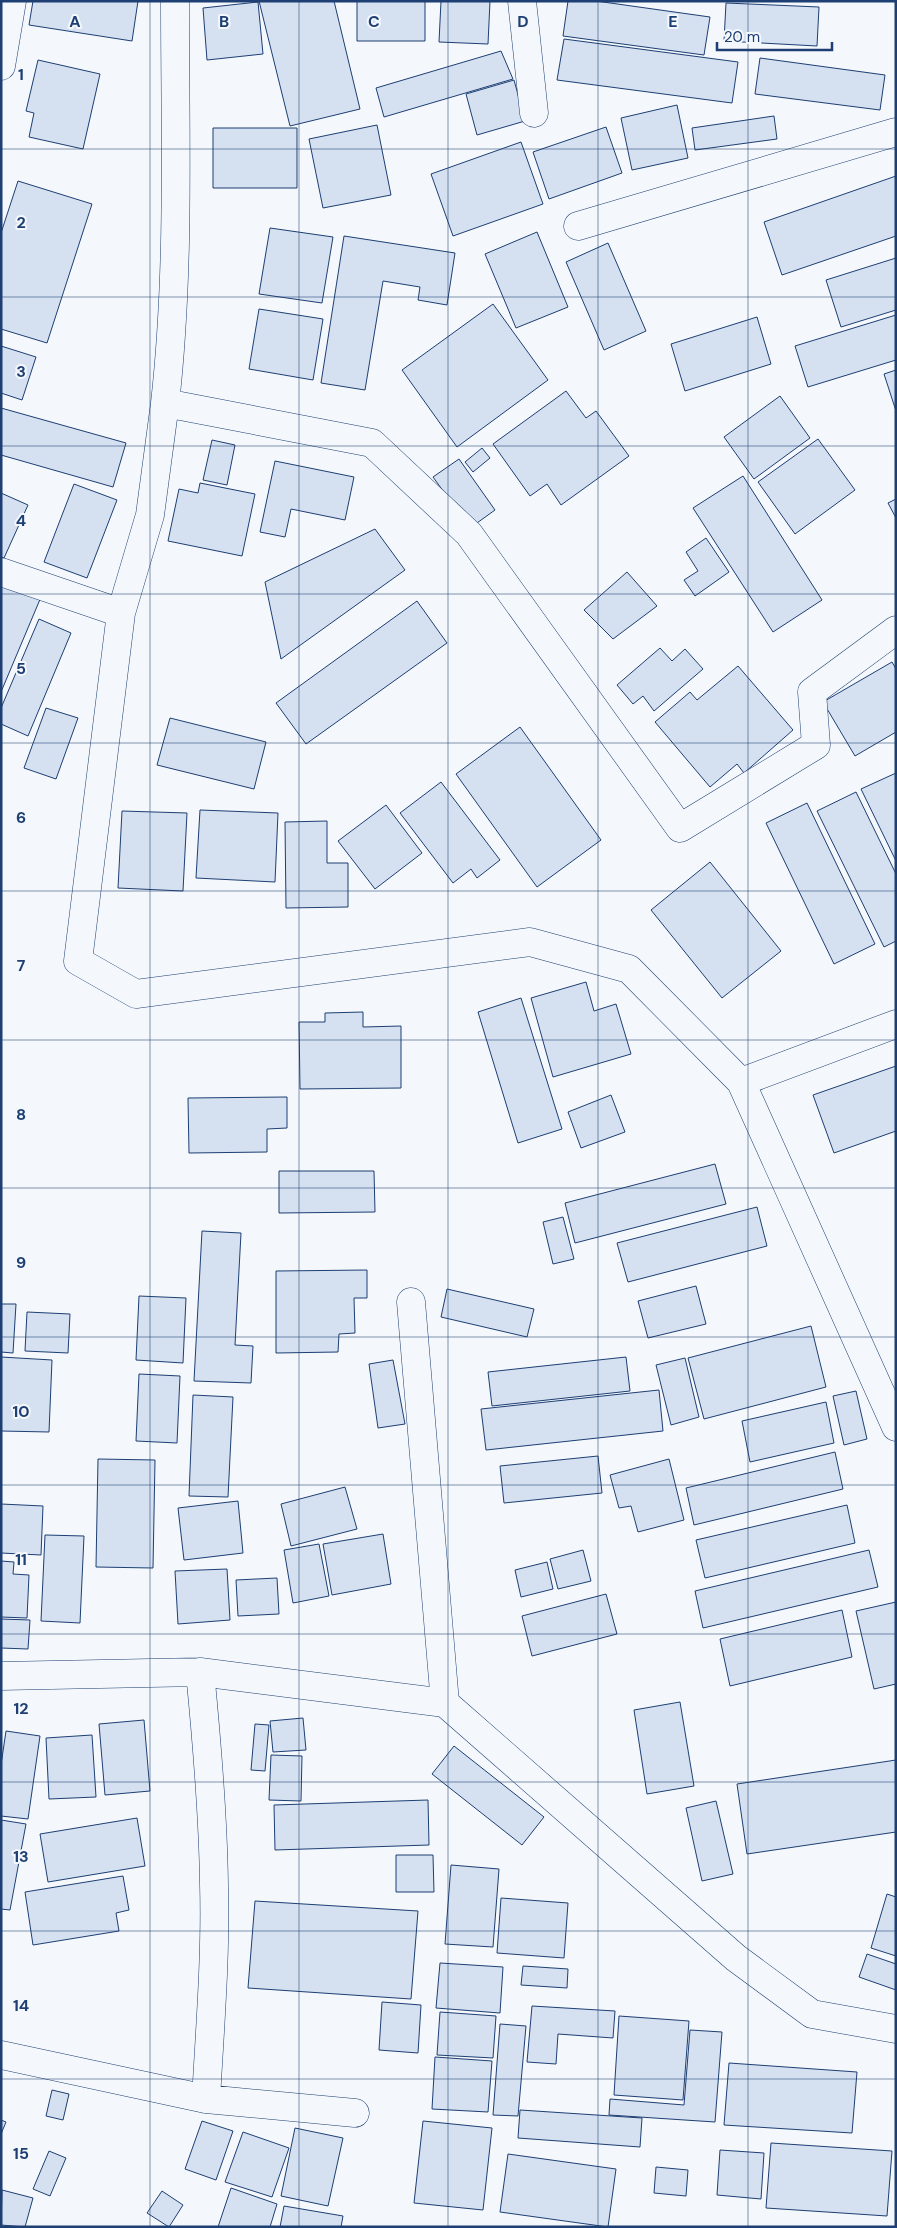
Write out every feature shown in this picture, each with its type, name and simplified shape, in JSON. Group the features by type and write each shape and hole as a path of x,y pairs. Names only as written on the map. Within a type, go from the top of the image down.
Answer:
{"street":[{"path":"1,66 12,1"},
{"path":"175,1 175,253 172,338 150,515 121,614 78,961 136,994 530,942 629,970 741,1082 896,1427"},
{"path":"522,1 534,113"},
{"path":"578,226 896,132"},
{"path":"165,403 372,444 469,534 680,828 816,745 812,692 896,630"},
{"path":"1,572 121,614"},
{"path":"741,1082 896,1024"},
{"path":"411,1302 445,1703"},
{"path":"200,1672 209,1762 214,1884 212,1998 206,2099"},
{"path":"1,1676 200,1672 445,1703 736,1958 812,2014 896,2029"},
{"path":"1,2055 206,2099 355,2113"}],"building":[{"path":"33,1 138,1 132,41 29,25"},
{"path":"259,1 334,1 360,109 290,126"},
{"path":"357,1 425,1 425,41 357,41"},
{"path":"441,1 490,1 488,44 439,42"},
{"path":"568,1 596,1 710,17 704,55 563,36"},
{"path":"258,2 263,54 207,60 203,8"},
{"path":"726,3 819,7 817,46 724,41"},
{"path":"564,39 738,62 732,103 557,80"},
{"path":"501,51 513,79 384,117 376,88"},
{"path":"760,58 885,75 880,110 755,94"},
{"path":"38,60 100,74 83,149 29,137 34,113 26,111"},
{"path":"514,80 525,121 477,135 466,94"},
{"path":"677,105 688,158 632,170 621,118"},
{"path":"774,116 777,139 695,150 692,128"},
{"path":"377,125 391,195 323,208 309,139"},
{"path":"606,127 622,173 549,199 533,152"},
{"path":"213,128 297,128 297,188 213,188"},
{"path":"521,142 543,204 453,236 431,174"},
{"path":"896,176 896,236 782,275 764,222"},
{"path":"18,181 92,204 47,343 1,329 1,233"},
{"path":"270,228 333,237 322,303 259,294"},
{"path":"537,232 568,307 516,328 485,254"},
{"path":"344,236 455,253 447,305 418,300 420,287 383,281 365,390 321,383"},
{"path":"608,243 646,331 604,350 566,262"},
{"path":"896,258 896,310 841,327 826,280"},
{"path":"493,304 548,380 457,447 402,370"},
{"path":"259,309 323,319 313,380 249,369"},
{"path":"896,315 896,360 808,387 795,346"},
{"path":"757,317 771,364 685,391 671,344"},
{"path":"1,346 36,357 22,400 1,393"},
{"path":"896,370 896,411 884,374"},
{"path":"566,391 586,418 596,411 629,456 561,505 547,484 530,496 493,444"},
{"path":"780,396 810,438 754,479 724,437"},
{"path":"1,408 126,443 113,487 1,455"},
{"path":"818,439 855,490 795,534 758,482"},
{"path":"212,440 235,445 227,485 203,480"},
{"path":"482,448 490,458 473,472 465,462"},
{"path":"459,459 495,510 470,528 433,477"},
{"path":"275,461 354,477 345,520 291,509 285,537 260,532"},
{"path":"743,476 822,600 773,632 693,508"},
{"path":"200,483 255,494 242,556 168,541 179,489 198,493"},
{"path":"74,484 117,500 87,578 44,562"},
{"path":"1,493 28,505 4,558 1,557"},
{"path":"896,499 896,518 888,503"},
{"path":"375,529 405,570 281,659 265,582"},
{"path":"706,538 729,572 695,596 684,580 698,571 686,552"},
{"path":"627,572 657,606 613,639 584,610"},
{"path":"1,581 41,597 1,692"},
{"path":"417,601 447,643 306,744 276,703"},
{"path":"39,619 71,633 28,736 1,724 1,708"},
{"path":"660,648 672,661 685,649 703,669 654,711 643,696 633,704 617,685"},
{"path":"892,662 896,669 896,732 855,756 823,702"},
{"path":"738,666 793,730 744,773 737,764 710,787 655,722 690,692 697,700"},
{"path":"46,708 78,718 56,779 24,768"},
{"path":"170,718 266,742 254,789 157,765"},
{"path":"520,727 601,840 537,887 456,774"},
{"path":"896,773 896,861 861,789"},
{"path":"441,782 500,860 477,878 471,869 453,883 400,813"},
{"path":"856,792 896,874 896,941 884,947 817,811"},
{"path":"807,803 875,944 834,964 766,823"},
{"path":"386,805 422,853 375,889 338,841"},
{"path":"200,810 278,813 275,882 196,878"},
{"path":"122,811 187,813 183,891 118,888"},
{"path":"327,821 327,863 348,863 348,907 286,908 285,822"},
{"path":"710,862 781,951 722,998 651,910"},
{"path":"586,982 594,1011 616,1004 631,1054 553,1077 531,998"},
{"path":"521,998 562,1129 518,1143 478,1012"},
{"path":"363,1012 363,1027 401,1026 401,1088 300,1089 299,1022 325,1022 325,1013"},
{"path":"896,1066 896,1131 834,1153 813,1095"},
{"path":"611,1095 625,1132 581,1148 568,1112"},
{"path":"287,1097 287,1128 267,1129 267,1152 189,1153 188,1098"},
{"path":"715,1164 726,1204 575,1243 565,1203"},
{"path":"279,1171 374,1171 375,1212 279,1213"},
{"path":"757,1207 767,1246 628,1282 617,1243"},
{"path":"563,1217 574,1259 553,1264 543,1222"},
{"path":"202,1231 241,1233 235,1345 253,1346 251,1383 194,1381"},
{"path":"367,1270 367,1298 354,1298 355,1333 339,1334 338,1352 276,1353 276,1271"},
{"path":"696,1286 706,1324 648,1338 638,1301"},
{"path":"447,1289 534,1309 527,1337 441,1317"},
{"path":"139,1296 186,1298 183,1363 136,1360"},
{"path":"1,1304 16,1304 13,1353 1,1352"},
{"path":"27,1312 70,1314 68,1353 25,1351"},
{"path":"811,1326 826,1387 704,1419 688,1358"},
{"path":"1,1357 52,1360 49,1432 1,1431"},
{"path":"626,1357 630,1391 492,1406 488,1372"},
{"path":"685,1358 699,1417 671,1425 656,1365"},
{"path":"393,1360 405,1424 378,1428 369,1364"},
{"path":"139,1374 180,1376 177,1443 136,1441"},
{"path":"659,1390 663,1431 486,1450 481,1409"},
{"path":"856,1391 867,1439 844,1445 833,1396"},
{"path":"193,1395 233,1397 228,1497 189,1496"},
{"path":"826,1402 834,1443 750,1462 742,1421"},
{"path":"835,1452 843,1489 694,1525 686,1488"},
{"path":"598,1456 602,1493 504,1503 500,1466"},
{"path":"98,1459 155,1460 153,1568 96,1567"},
{"path":"669,1459 684,1520 638,1532 631,1506 619,1508 610,1475"},
{"path":"345,1487 357,1529 291,1546 281,1504"},
{"path":"238,1501 243,1553 184,1560 178,1508"},
{"path":"1,1504 43,1506 41,1555 1,1553"},
{"path":"847,1505 855,1543 705,1578 696,1540"},
{"path":"383,1534 391,1584 332,1595 323,1544"},
{"path":"45,1535 84,1536 80,1623 41,1621"},
{"path":"319,1544 329,1596 293,1603 284,1550"},
{"path":"583,1550 591,1581 558,1589 550,1559"},
{"path":"869,1550 878,1587 703,1628 695,1591"},
{"path":"1,1561 14,1562 13,1574 29,1575 27,1618 1,1617"},
{"path":"547,1562 553,1589 521,1597 515,1570"},
{"path":"227,1569 230,1620 178,1624 175,1571"},
{"path":"277,1578 279,1614 238,1616 236,1580"},
{"path":"606,1594 617,1634 532,1656 522,1616"},
{"path":"896,1602 896,1684 874,1689 856,1611"},
{"path":"842,1610 852,1657 730,1686 720,1639"},
{"path":"1,1619 30,1620 28,1649 1,1648"},
{"path":"680,1702 694,1786 647,1794 634,1710"},
{"path":"303,1718 306,1750 273,1752 270,1721"},
{"path":"144,1720 150,1791 105,1795 99,1724"},
{"path":"255,1724 269,1725 265,1771 251,1770"},
{"path":"6,1731 40,1736 28,1819 1,1816 1,1765"},
{"path":"92,1735 96,1797 49,1799 46,1738"},
{"path":"454,1746 544,1817 522,1845 432,1774"},
{"path":"271,1755 302,1756 301,1801 269,1800"},
{"path":"896,1760 896,1832 747,1854 737,1784"},
{"path":"428,1800 429,1845 275,1850 274,1805"},
{"path":"716,1801 733,1874 702,1881 686,1808"},
{"path":"137,1818 145,1866 48,1882 40,1834"},
{"path":"1,1820 26,1824 10,1910 1,1909"},
{"path":"396,1855 433,1855 434,1892 396,1892"},
{"path":"451,1865 499,1869 493,1947 445,1944"},
{"path":"123,1876 129,1910 116,1913 119,1931 33,1945 25,1892"},
{"path":"887,1894 896,1897 896,1956 871,1948"},
{"path":"501,1898 568,1903 564,1958 497,1953"},
{"path":"255,1901 418,1911 411,1999 248,1988"},
{"path":"867,1954 896,1964 896,1990 859,1977"},
{"path":"440,1963 503,1967 500,2013 436,2008"},
{"path":"523,1966 568,1969 567,1988 521,1985"},
{"path":"382,2002 421,2005 418,2053 379,2050"},
{"path":"532,2006 615,2011 613,2038 558,2034 556,2064 527,2062"},
{"path":"440,2012 496,2016 493,2058 437,2055"},
{"path":"619,2016 689,2021 683,2100 614,2095"},
{"path":"500,2024 526,2026 518,2116 493,2115"},
{"path":"690,2030 722,2032 715,2122 609,2115 610,2099 684,2105"},
{"path":"435,2057 492,2061 488,2112 432,2109"},
{"path":"729,2063 857,2072 852,2133 724,2125"},
{"path":"52,2090 69,2094 63,2120 46,2116"},
{"path":"520,2110 642,2118 640,2147 518,2138"},
{"path":"1,2120 6,2122 1,2134"},
{"path":"202,2121 233,2131 216,2180 185,2169"},
{"path":"423,2121 492,2128 483,2210 414,2203"},
{"path":"295,2128 343,2138 328,2206 281,2196"},
{"path":"243,2132 289,2148 272,2197 225,2182"},
{"path":"771,2143 892,2151 887,2216 766,2208"},
{"path":"720,2150 764,2153 761,2199 717,2195"},
{"path":"49,2151 66,2158 50,2196 33,2189"},
{"path":"508,2154 616,2169 608,2227 500,2212"},
{"path":"656,2167 688,2170 686,2196 654,2193"},
{"path":"231,2188 277,2204 270,2227 218,2227"},
{"path":"2,2190 33,2198 25,2227 1,2225"},
{"path":"162,2191 183,2205 169,2227 147,2213"},
{"path":"284,2206 343,2216 341,2227 280,2227"}]}
